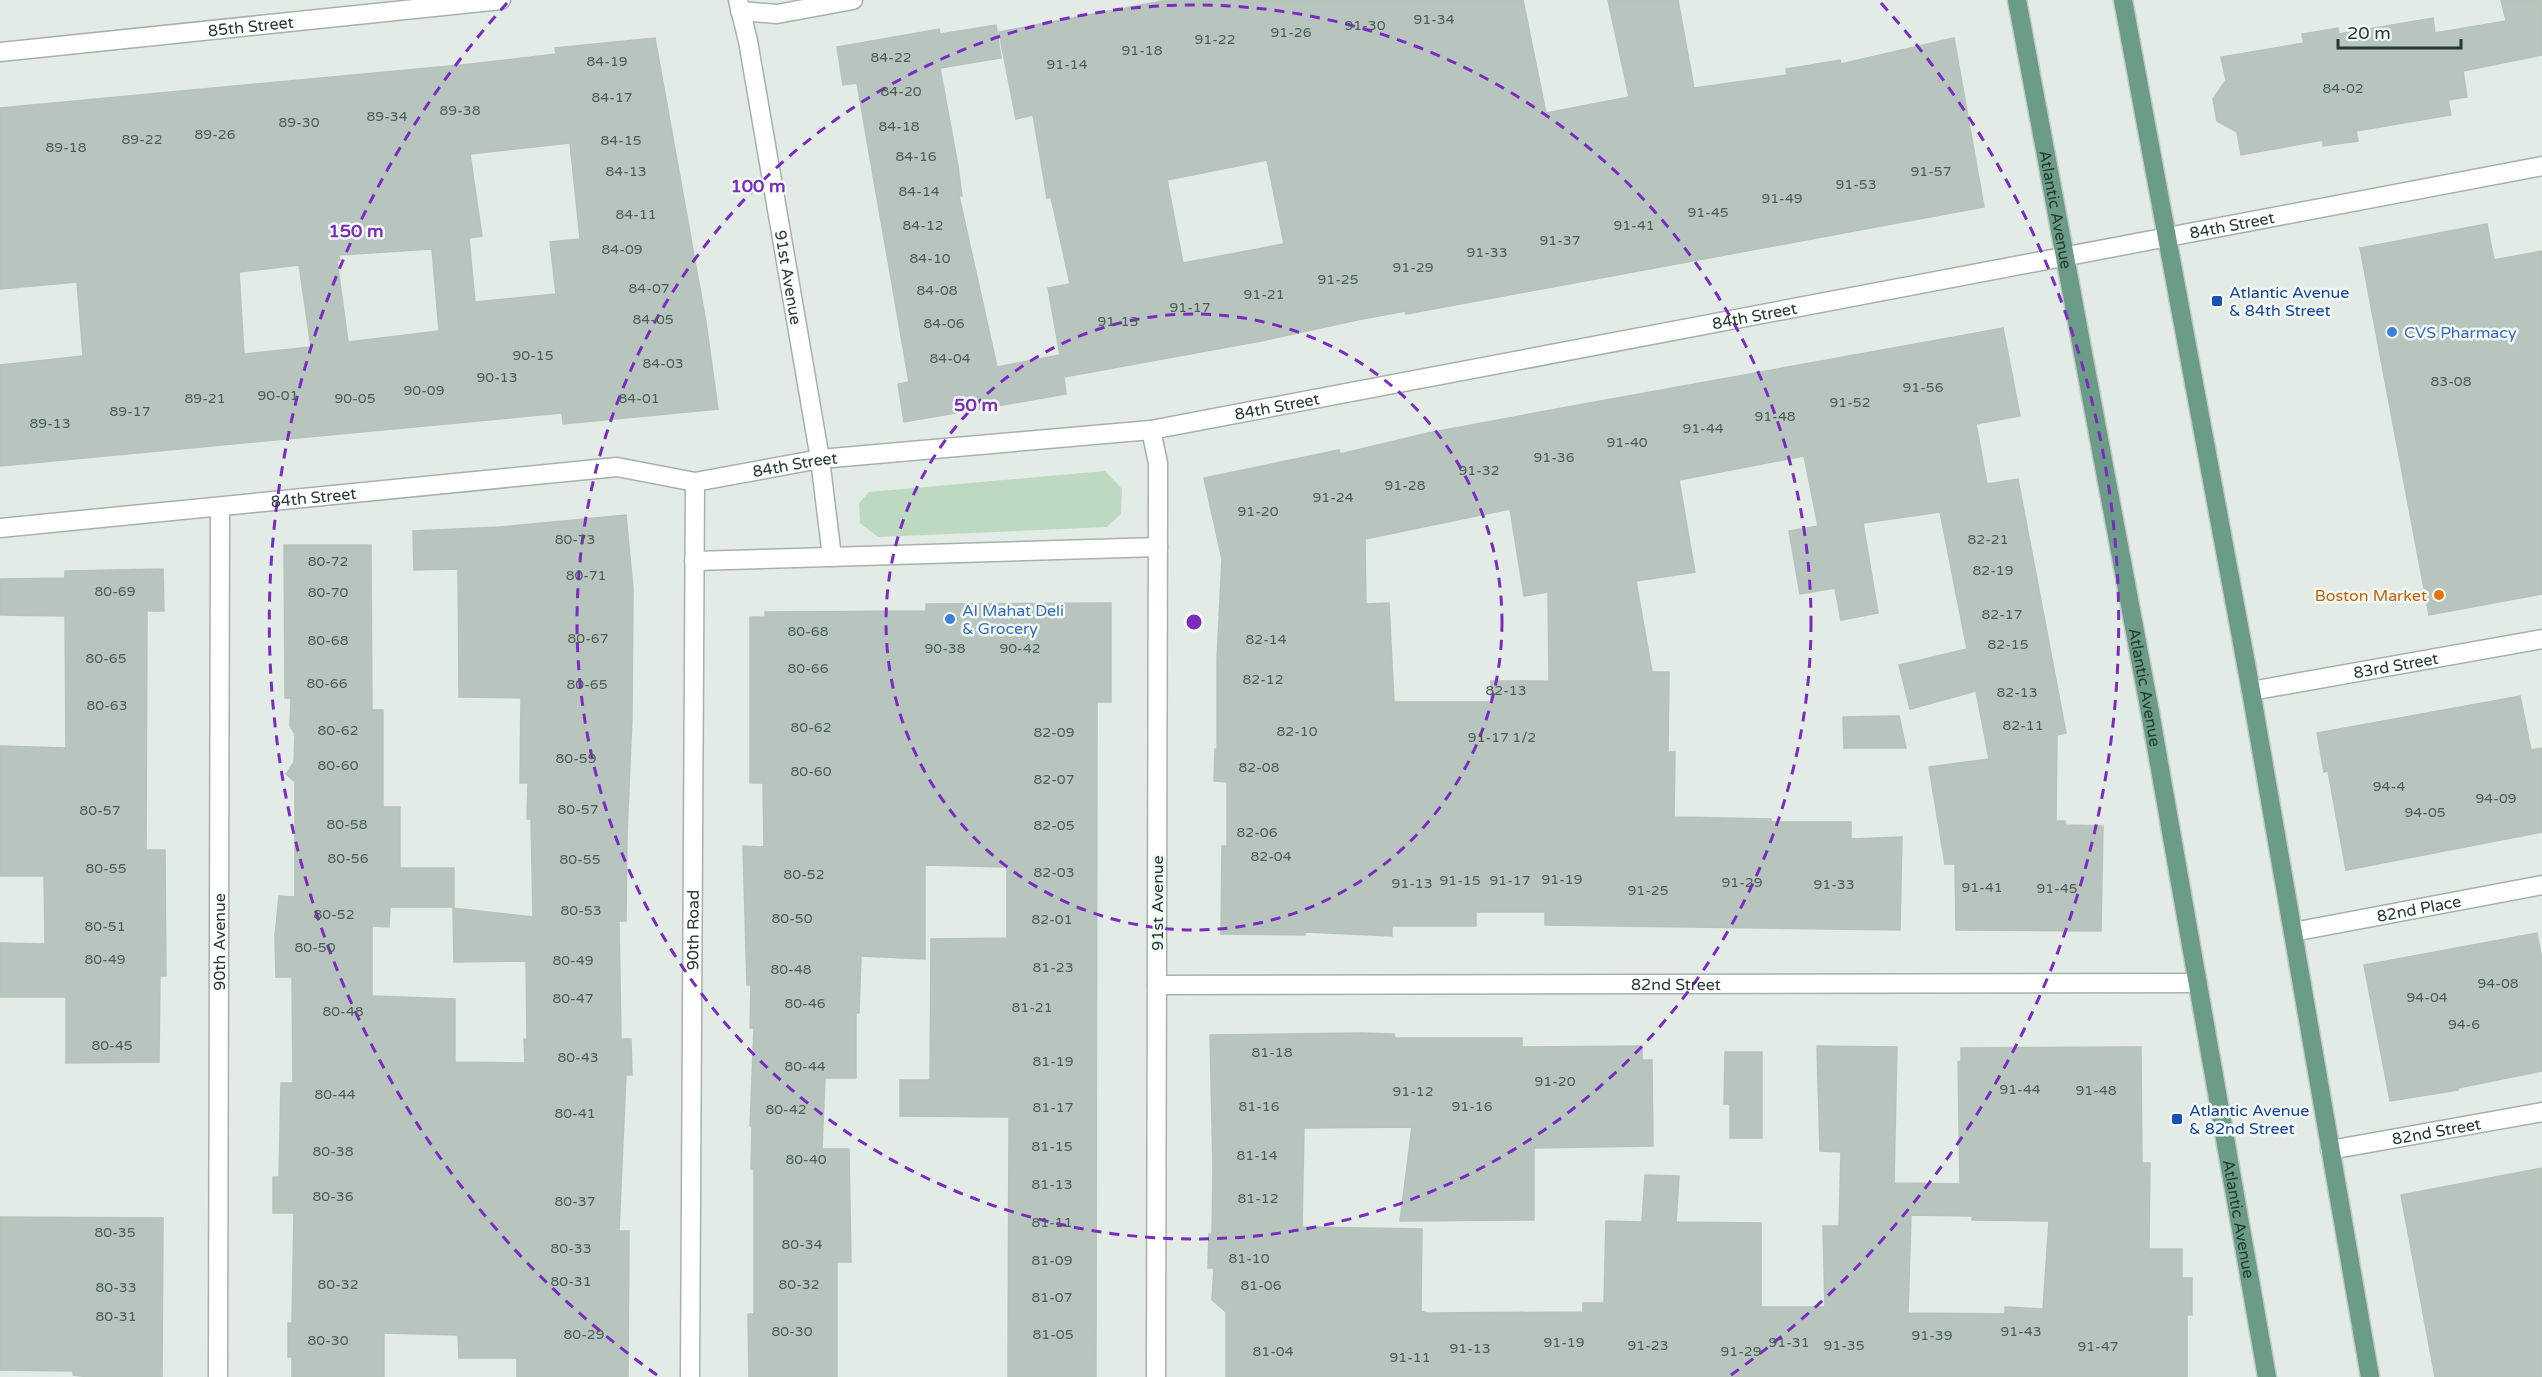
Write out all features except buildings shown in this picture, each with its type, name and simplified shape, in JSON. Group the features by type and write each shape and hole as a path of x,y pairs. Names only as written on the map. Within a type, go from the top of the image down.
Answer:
{"main road":[{"name":"Atlantic Avenue","path":"2017,0 2148,700 2267,1377"},
{"path":"2123,0 2251,691 2370,1377"}],"street":[{"name":"85th Street","path":"0,52 501,0"},
{"path":"739,5 777,14 853,0"},
{"name":"91st Avenue","path":"739,5 748,41 820,459 832,557"},
{"name":"84th Street","path":"0,528 617,467 695,482 820,459 1151,430 2542,166"},
{"name":"91st Avenue","path":"1151,430 1158,463 1156,1377"},
{"name":"90th Road","path":"690,1377 695,482"},
{"name":"90th Avenue","path":"218,1377 220,508"},
{"path":"694,561 1158,547"},
{"name":"83rd Street","path":"2251,691 2542,639"},
{"name":"82nd Place","path":"2293,932 2542,885"},
{"name":"82nd Street","path":"1157,985 2196,983"},
{"name":"82nd Street","path":"2330,1150 2542,1112"}],"green space":[{"path":"1105,471 1122,489 1121,514 1107,527 878,537 860,523 859,503 869,492"}],"place":[{"name":"Atlantic Avenue & 84th Street","path":"2217,301"},
{"name":"CVS Pharmacy","path":"2392,332"},
{"name":"Boston Market","path":"2439,595"},
{"name":"Al Mahat Deli & Grocery","path":"950,619"},
{"name":"Atlantic Avenue & 82nd Street","path":"2177,1119"}]}
